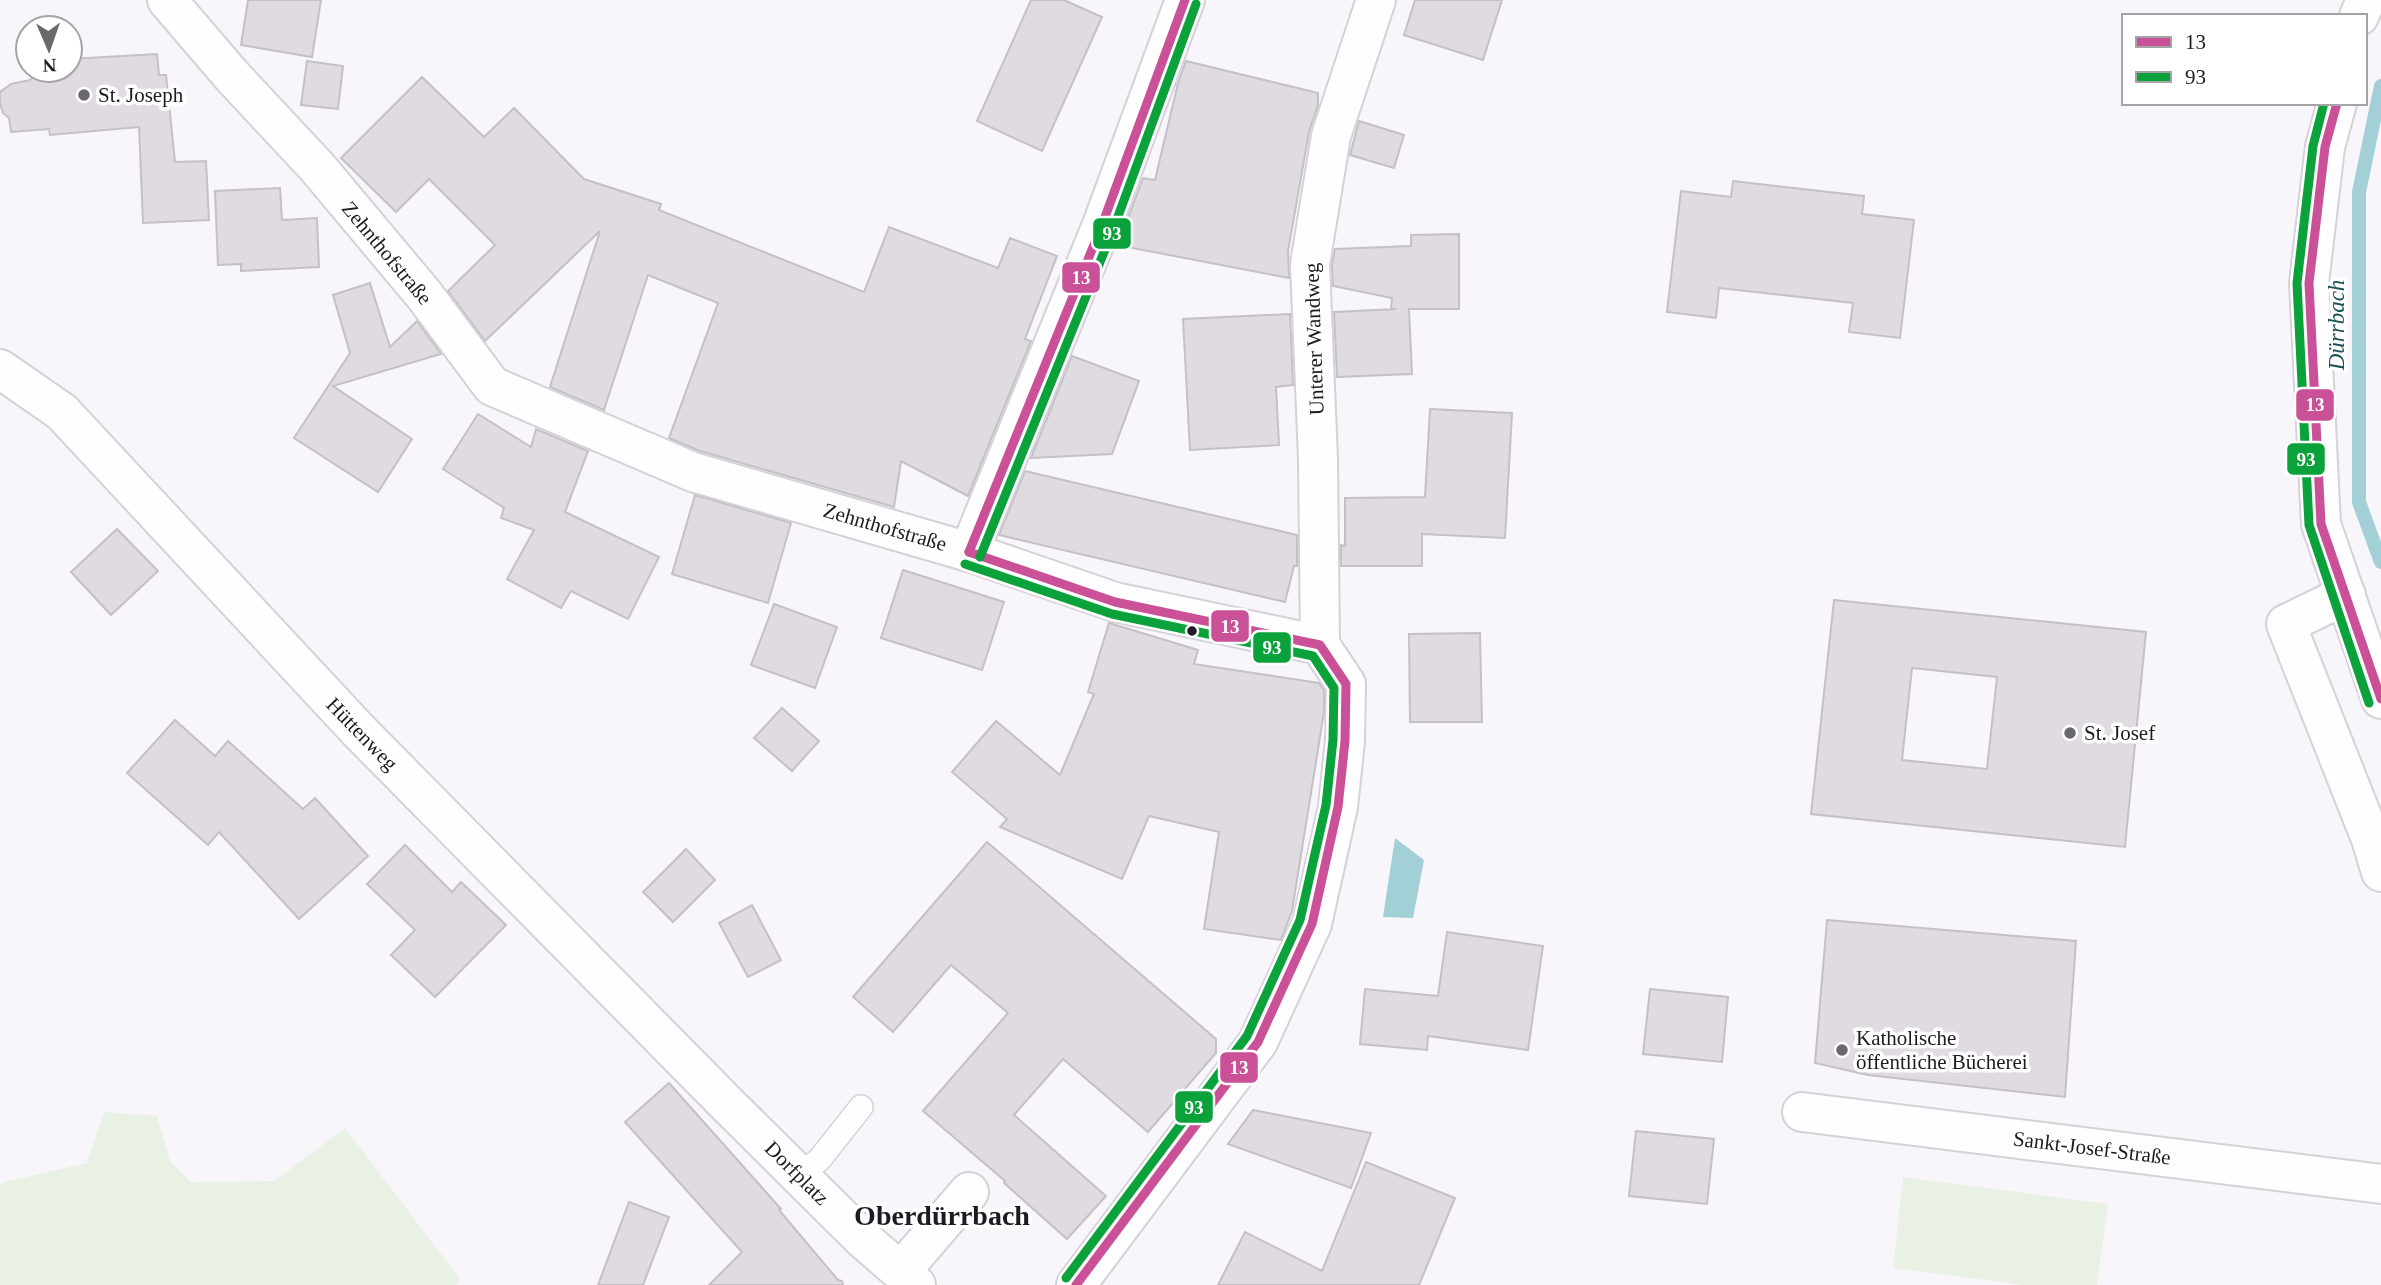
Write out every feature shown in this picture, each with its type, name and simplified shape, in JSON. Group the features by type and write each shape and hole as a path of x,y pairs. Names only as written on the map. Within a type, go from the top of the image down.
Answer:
{"street":[{"name":"Zehnthofstraße","path":"167,0 362,221 425,296 492,386 693,472 969,552 1115,602 1320,645"},
{"path":"969,552 1102,225 1185,0"},
{"name":"Unterer Wandweg","path":"1320,645 1318,459 1310,264 1331,136 1376,0"},
{"path":"2336,105 2325,147 2309,283 2321,524 2381,699"},
{"name":"Hüttenweg","path":"0,369 62,412 358,730 724,1101"},
{"path":"2346,595 2286,624 2371,839 2381,872"},
{"path":"1076,1285 1258,1042 1312,924 1338,807 1345,741 1346,684 1320,645"},
{"name":"Dorfplatz","path":"724,1101 863,1239 909,1278 969,1192"},
{"name":"Sankt-Josef-Straße","path":"1802,1112 2381,1184"}],"lane":[{"path":"799,1175 819,1160 861,1107"}],"shaded area":[{"path":"104,1112 157,1116 170,1161 191,1182 274,1181 345,1128 460,1279 455,1285 0,1285 0,1185 87,1163"},
{"path":"1903,1177 2108,1204 2097,1285 2023,1285 1893,1268"}],"water":[{"path":"1395,838 1424,860 1413,918 1383,917"}],"building":[{"path":"248,0 321,0 312,57 241,45"},
{"path":"1031,0 1064,0 1102,17 1042,151 977,121"},
{"path":"1415,0 1502,0 1483,60 1404,35"},
{"name":"St. Joseph","path":"157,54 159,75 166,75 175,162 206,161 209,220 143,223 139,127 50,135 49,129 11,132 9,118 3,113 0,103 0,92 14,83 84,84 84,58"},
{"path":"307,61 343,66 338,109 301,105"},
{"path":"1186,61 1318,93 1318,105 1309,132 1288,251 1289,278 1122,246 1127,221 1143,178 1155,180 1178,83"},
{"path":"422,77 484,137 514,108 584,179 661,204 659,210 864,292 889,227 998,268 1010,238 1057,256 1025,339 1031,341 968,496 901,461 894,507 700,451 669,438 718,303 648,275 604,410 550,387 600,231 485,341 448,291 495,245 429,179 396,212 341,158"},
{"path":"1359,121 1404,135 1394,168 1350,155"},
{"path":"1733,181 1864,196 1862,214 1914,220 1900,338 1849,332 1853,303 1719,288 1716,318 1667,312 1681,191 1731,197"},
{"path":"280,188 282,220 317,218 319,267 241,271 241,264 218,265 215,191"},
{"path":"1459,234 1459,309 1409,309 1412,374 1337,377 1334,312 1396,309 1391,309 1392,298 1333,286 1332,265 1335,249 1411,246 1411,235"},
{"path":"370,283 390,347 417,321 441,354 333,386 412,439 378,492 294,438 350,353 333,295"},
{"path":"1290,314 1293,385 1276,387 1279,445 1190,450 1183,319"},
{"path":"1072,356 1139,381 1112,454 1031,458"},
{"path":"1430,409 1512,413 1505,538 1422,534 1422,566 1341,566 1341,545 1345,546 1345,498 1425,497"},
{"path":"478,414 531,447 536,429 588,451 565,512 659,557 628,619 571,591 561,608 507,579 534,530 501,518 504,508 443,469"},
{"path":"1025,471 1297,535 1297,566 1294,566 1285,602 999,535"},
{"path":"695,495 791,523 768,603 672,574"},
{"path":"117,529 158,571 111,615 71,572"},
{"path":"903,570 1004,602 982,670 881,638"},
{"path":"1834,600 2146,632 2125,847 1811,814","holes":["1912,668 1997,677 1987,769 1902,760"]},
{"path":"774,604 837,627 815,688 751,665"},
{"path":"1109,623 1198,650 1194,664 1319,683 1324,690 1324,712 1292,911 1281,940 1204,929 1219,832 1149,816 1122,879 1000,827 1007,819 952,772 996,721 1060,775 1094,694 1088,692"},
{"path":"1480,633 1482,722 1410,722 1409,634"},
{"path":"782,708 819,741 792,771 754,738"},
{"path":"175,720 215,756 228,741 303,809 315,798 368,856 299,919 219,832 208,845 127,773"},
{"path":"987,842 1216,1039 1216,1053 1148,1132 1063,1059 1014,1115 1106,1196 1067,1239 1004,1183 1005,1181 923,1111 1008,1013 951,965 893,1032 853,997"},
{"path":"405,845 452,892 461,882 506,925 435,997 391,955 415,930 367,884"},
{"path":"686,849 715,880 673,922 643,892"},
{"path":"752,905 781,960 748,977 719,923"},
{"path":"1827,920 2076,941 2065,1097 1868,1075 1815,1063"},
{"path":"1447,932 1543,946 1528,1050 1428,1036 1427,1050 1360,1044 1365,989 1438,996"},
{"path":"1650,989 1728,997 1722,1062 1643,1054"},
{"path":"669,1083 781,1209 779,1210 843,1285 709,1285 742,1252 625,1122"},
{"path":"1253,1110 1371,1133 1351,1188 1228,1144"},
{"path":"1636,1131 1714,1139 1707,1204 1629,1196"},
{"path":"1366,1162 1455,1198 1419,1285 1218,1285 1245,1232 1322,1271"},
{"path":"629,1202 669,1217 643,1285 598,1285"}],"waterway":[{"name":"Dürrbach","path":"2381,86 2359,192 2359,502 2381,562"}],"transit line":[{"name":"13","path":"969,552 1102,225 1185,0"},
{"name":"93","path":"980,557 1113,230 1196,4"},
{"name":"93","path":"2323,105 2313,146 2297,283 2309,525 2369,703"},
{"name":"13","path":"2336,105 2325,147 2309,283 2321,524 2381,699"},
{"name":"13","path":"969,552 1115,602 1320,645 1346,684 1345,741 1338,807 1312,924 1258,1042 1076,1285"},
{"name":"93","path":"965,564 1112,614 1313,656 1334,688 1333,740 1326,805 1300,920 1247,1036 1066,1278"}],"place":[{"name":"St. Joseph","path":"84,95"},
{"name":"St. Josef","path":"2070,733"},
{"name":"Katholische öffentliche Bücherei","path":"1842,1050"}],"district":[{"name":"Oberdürrbach","path":"942,1215"}]}
